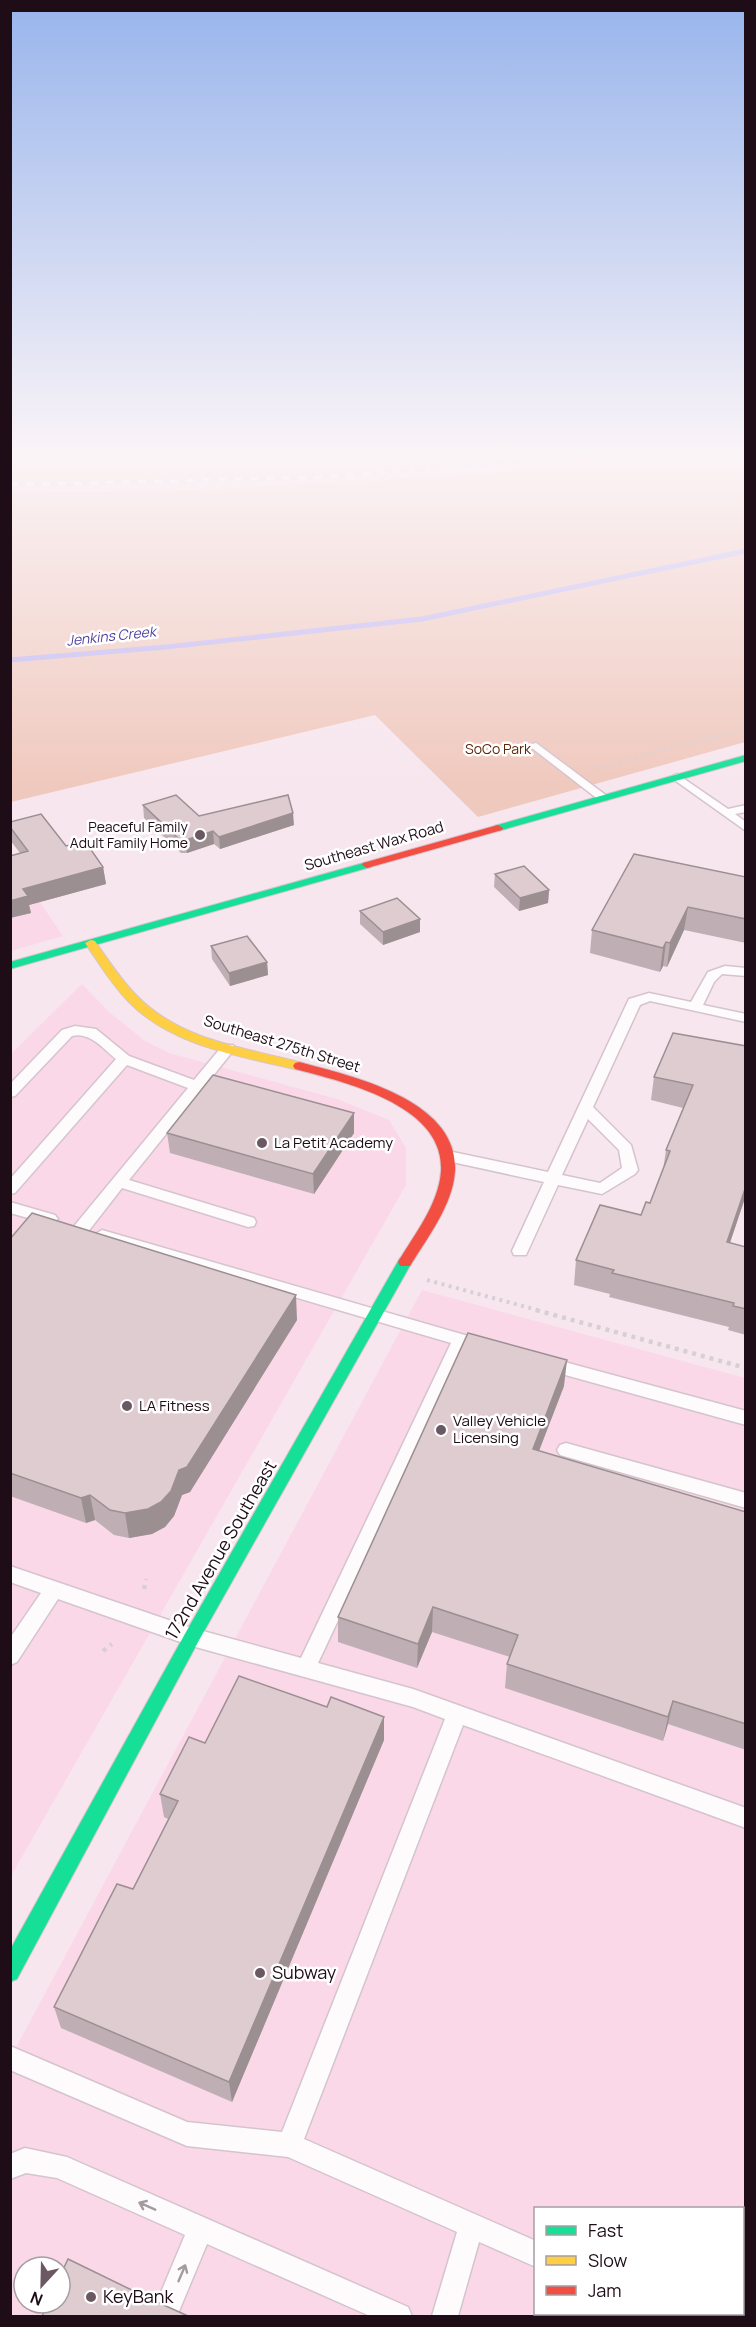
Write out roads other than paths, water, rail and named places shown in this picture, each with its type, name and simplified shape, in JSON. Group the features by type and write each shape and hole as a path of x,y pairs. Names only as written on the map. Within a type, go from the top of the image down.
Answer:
{"street":[{"name":"Southeast Wax Road","path":"10,966 746,758"},
{"name":"Southeast 275th Street","path":"91,943 148,1013 180,1029 228,1048 382,1092 409,1106 428,1123 446,1149"},
{"name":"172nd Avenue Southeast","path":"10,1972 192,1637 441,1198 448,1177 446,1149"}],"lane":[{"path":"536,746 603,798"},
{"path":"677,777 746,828"},
{"path":"725,813 746,808"},
{"path":"695,1007 713,972 720,968 746,972"},
{"path":"520,1251 634,1002 649,997 746,1018"},
{"path":"10,1093 67,1033 75,1030 92,1032 124,1059 197,1086"},
{"path":"81,1229 228,1048"},
{"path":"10,1190 124,1059"},
{"path":"446,1149 553,1180 602,1189 630,1170 626,1148 586,1109"},
{"path":"119,1182 248,1222"},
{"path":"10,1208 375,1316 495,1349"},
{"path":"306,1668 461,1340"},
{"path":"530,1359 746,1418"},
{"path":"566,1450 746,1501"},
{"path":"10,1574 192,1637 413,1698 746,1818"},
{"path":"10,1656 54,1589"},
{"path":"289,2145 457,1714"},
{"path":"10,2058 187,2134 289,2145 534,2253"},
{"path":"10,2167 25,2160 58,2166 399,2316"},
{"path":"445,2316 471,2226"},
{"path":"164,2316 200,2230"}],"waterway":[{"name":"Jenkins Creek","path":"10,660 166,647 422,619 672,567"}],"place":[{"name":"Peaceful Family Adult Family Home","path":"200,835"},
{"name":"La Petit Academy","path":"262,1143"},
{"name":"LA Fitness","path":"127,1406"},
{"name":"Valley Vehicle Licensing","path":"441,1430"},
{"name":"Subway","path":"260,1973"},
{"name":"KeyBank","path":"91,2297"}],"park label":[{"name":"SoCo Park","path":"498,749"}]}
